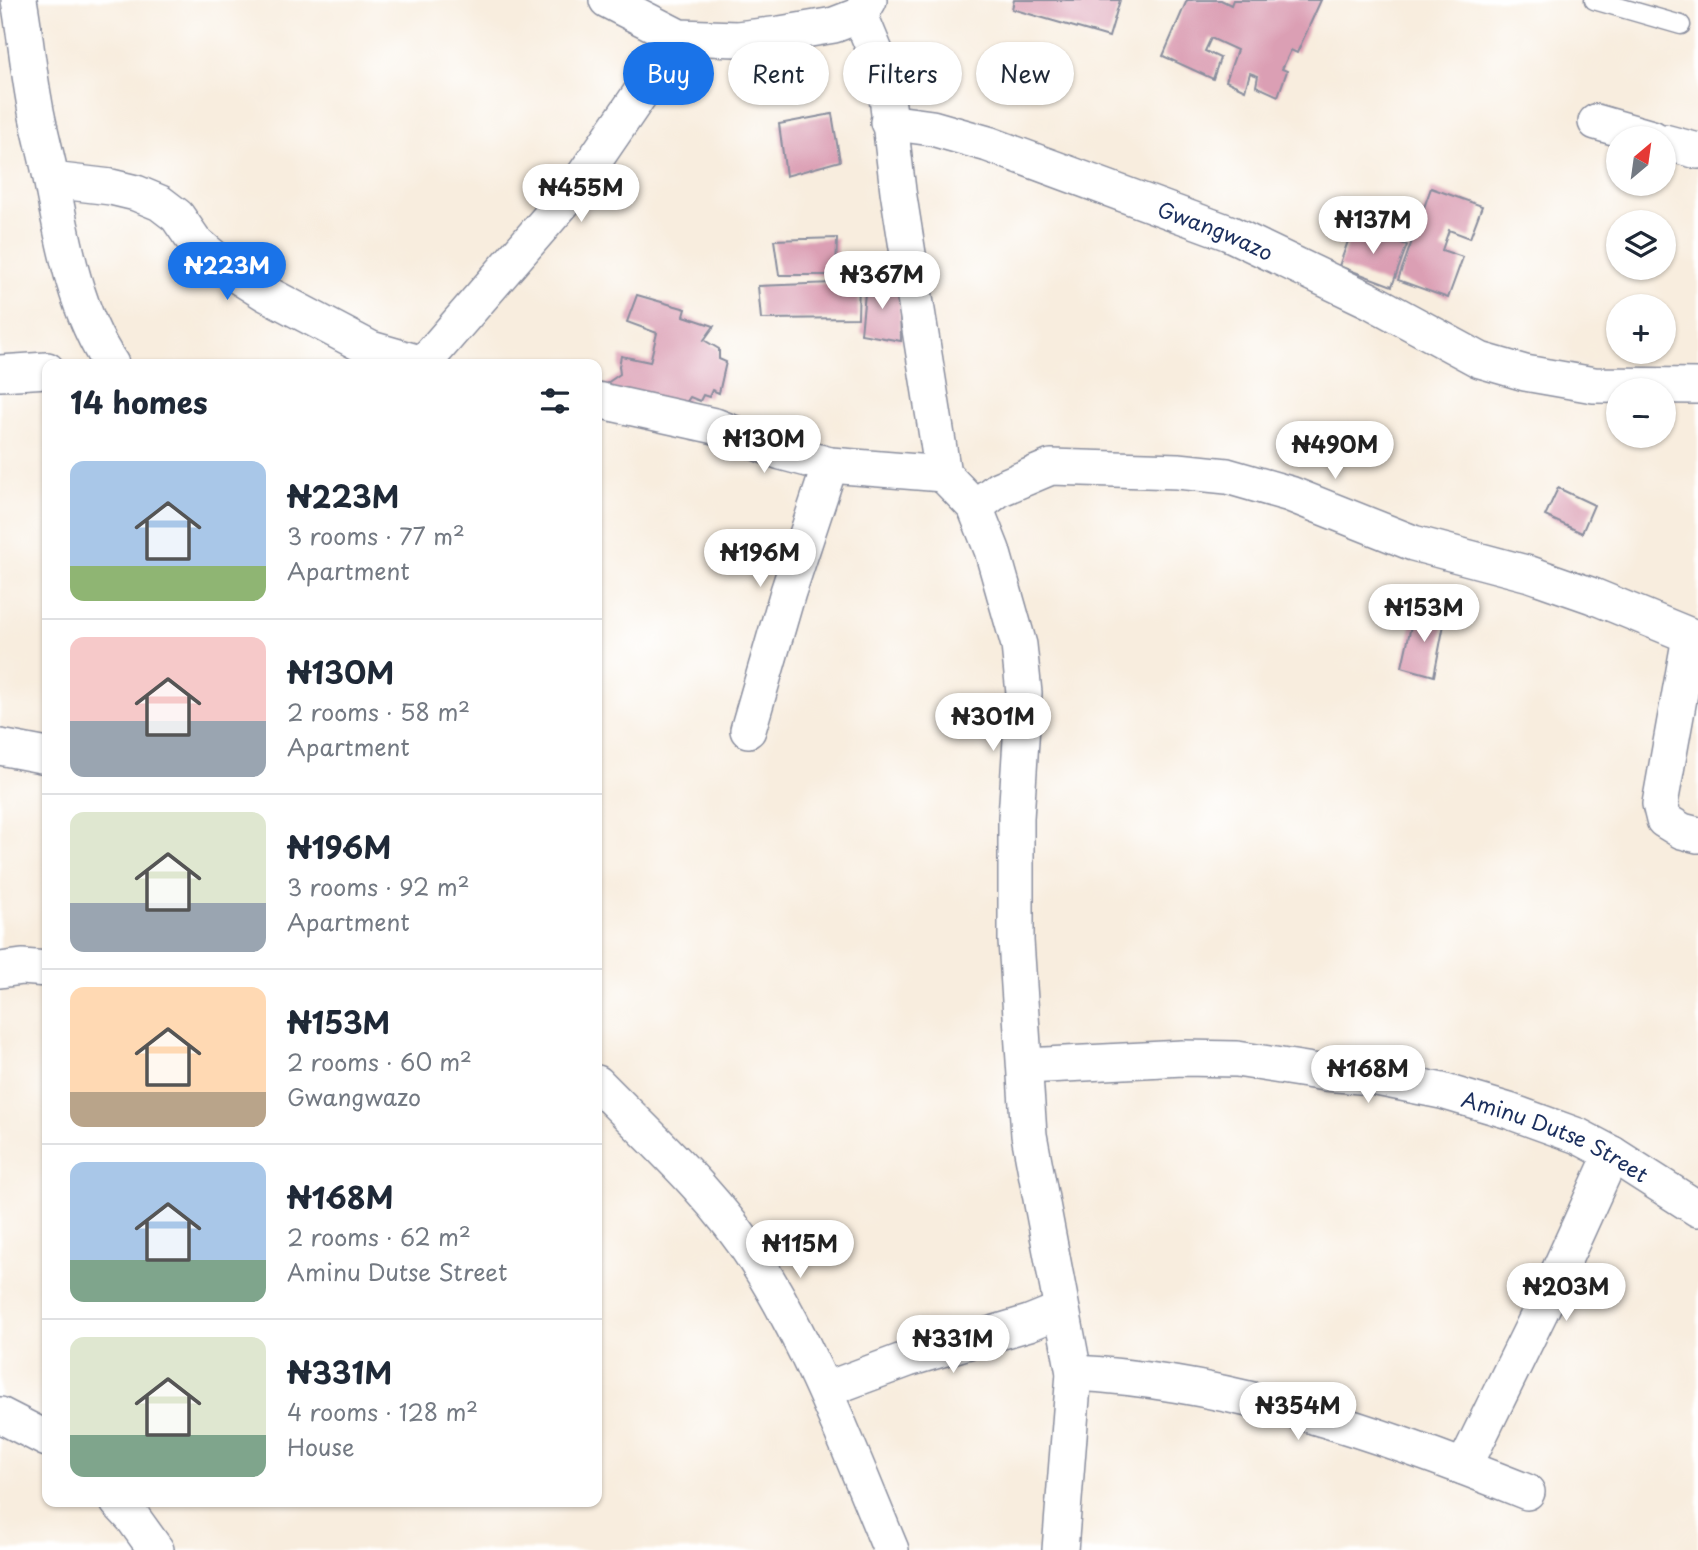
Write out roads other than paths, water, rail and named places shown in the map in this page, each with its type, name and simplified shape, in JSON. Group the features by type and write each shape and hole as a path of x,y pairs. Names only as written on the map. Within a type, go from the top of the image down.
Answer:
{"street":[{"path":"19,0 34,102 52,180 54,201 83,306 94,338 105,359"},
{"path":"607,0 679,37 737,38 780,34 834,25 864,7 887,97 888,122 943,474 975,507 992,550 1019,645 1023,681 1016,818 1016,941 1030,1135 1073,1373 1059,1550"},
{"path":"427,359 577,186 679,37"},
{"name":"Gwangwazo","path":"888,122 932,128 988,144 1229,233 1371,300 1480,360 1525,373 1594,385 1698,386"},
{"path":"1596,122 1610,126"},
{"path":"1676,145 1698,151"},
{"path":"52,180 111,187 160,203 177,216 195,242 226,269 370,349 405,359"},
{"path":"0,373 42,370"},
{"path":"602,401 715,426 781,452 830,465 943,474"},
{"path":"748,730 788,592 830,465"},
{"path":"975,507 999,489 1051,467 1153,469 1227,476 1290,494 1413,543 1530,574 1593,596 1694,638 1660,804 1664,820 1682,831 1698,835"},
{"path":"0,747 42,755"},
{"path":"0,970 22,967 42,969"},
{"name":"Aminu Dutse Street","path":"1026,1066 1183,1058 1237,1059 1325,1073 1372,1077 1442,1091 1578,1136 1612,1154 1698,1209"},
{"path":"602,1088 724,1217 756,1260 790,1319 825,1390 891,1550"},
{"path":"1464,1467 1543,1306 1612,1154"},
{"path":"825,1390 908,1359 1029,1323 1061,1310"},
{"path":"1073,1373 1171,1382 1261,1402 1464,1467 1527,1492"},
{"path":"0,1415 42,1436"},
{"path":"123,1507 156,1550"}],"lane":[{"path":"1594,0 1681,25"}]}
